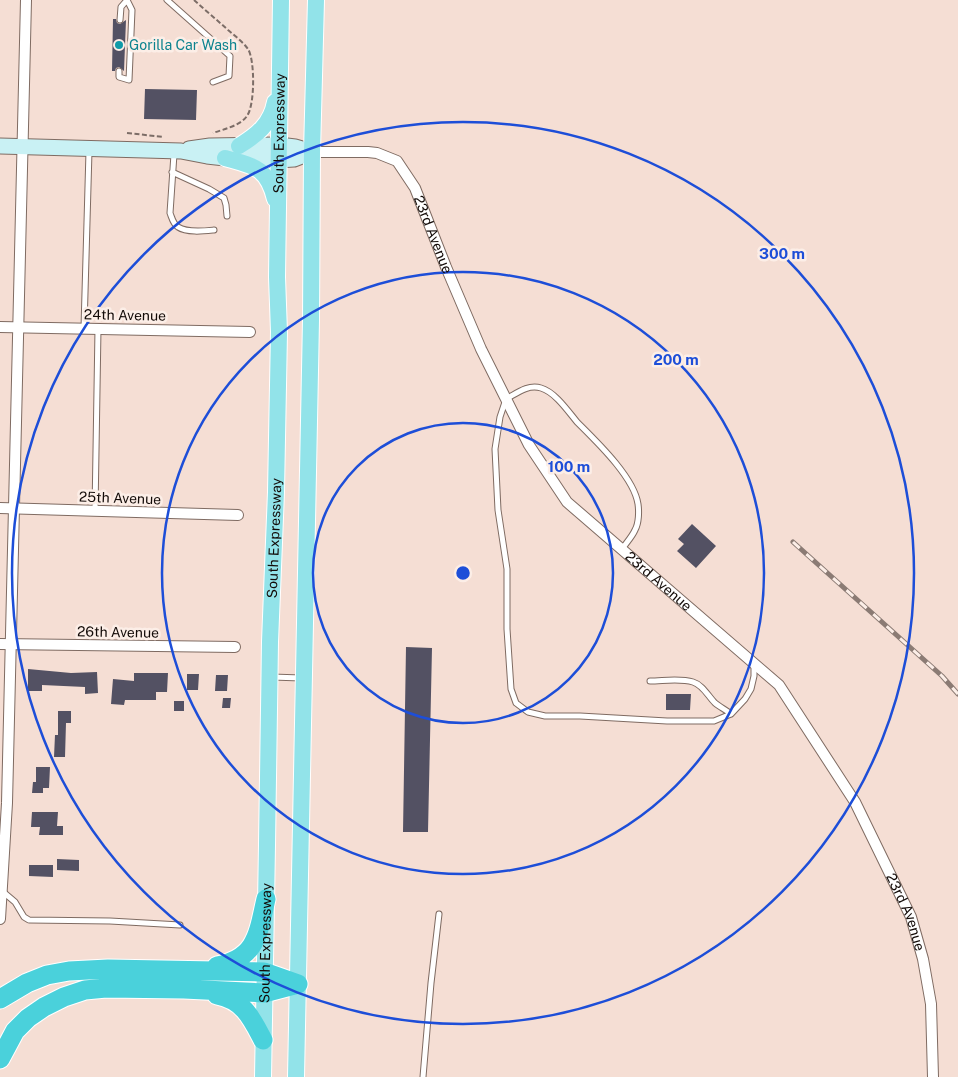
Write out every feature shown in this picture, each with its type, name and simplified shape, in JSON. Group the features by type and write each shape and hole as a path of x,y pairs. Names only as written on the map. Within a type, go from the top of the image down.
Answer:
{"highway":[{"path":"176,971 218,966 242,956 250,949 258,933 266,899"},
{"path":"0,999 27,983 47,975 69,971 108,969 264,972 298,984"},
{"path":"0,1059 15,1031 28,1018 64,997 85,990 106,988 184,989 264,993 298,984"},
{"path":"184,989 223,996 238,1003 250,1015 263,1040"}],"main road":[{"name":"South Expressway","path":"262,1077 269,677 276,492 281,0"},
{"path":"296,1077 316,0"},
{"path":"239,146 254,137 268,122 274,109 281,78"},
{"name":"23rd Avenue","path":"0,146 177,151 225,158 279,153 295,147 312,152"},
{"name":"23rd Avenue","path":"177,151 210,146 239,146 279,153"},
{"path":"225,158 254,166 262,172 273,192 278,214"}],"street":[{"path":"0,919 5,644 13,508 26,0"},
{"name":"23rd Avenue","path":"312,152 368,152 377,153 397,161 415,188 481,349 529,445 567,502 779,685 855,802 911,917 923,959 930,1004 933,1077"},
{"name":"24th Avenue","path":"0,327 250,332"},
{"name":"25th Avenue","path":"0,508 238,514"},
{"name":"26th Avenue","path":"5,644 235,647"}],"lane":[{"path":"119,71 119,77 129,80 132,10 127,0 121,7 120,20"},
{"path":"167,0 230,56 229,76 214,82"},
{"path":"84,328 89,148"},
{"path":"177,151 172,172 170,213 173,222 177,227 187,230 214,230"},
{"path":"172,172 224,198 227,216"},
{"path":"95,511 98,328"},
{"path":"622,549 636,529 637,497 610,455 557,399 543,388 525,388 506,399 500,417 495,448 498,510 506,569 511,689 516,703 528,712 544,716 714,721 732,714 745,699 751,689 754,663"},
{"path":"269,677 304,679"},
{"path":"650,681 694,682 709,694 715,703 732,714"},
{"path":"2,891 15,902 24,917 30,920 180,925"},
{"path":"423,1077 439,914"}],"path":[{"path":"194,0 245,45 251,55 252,62 252,104 248,115 237,124 211,134"},
{"path":"127,134 165,137"}],"building":[{"name":"Gorilla Car Wash","path":"113,19 116,19 117,23 120,24 126,20 124,71 119,67 112,71"},
{"path":"145,89 197,90 196,120 144,119"},
{"path":"692,524 716,546 696,568 677,551 684,544 678,539"},
{"path":"406,647 432,648 428,832 403,832"},
{"path":"28,669 71,673 97,672 98,693 85,694 85,687 42,685 42,691 28,691"},
{"path":"134,673 168,673 167,692 156,692 156,700 125,700 124,705 111,704 113,679 134,681"},
{"path":"187,674 199,674 198,690 187,690"},
{"path":"216,675 228,675 227,691 215,691"},
{"path":"666,694 691,694 690,710 666,710"},
{"path":"223,698 231,698 230,708 222,708"},
{"path":"174,701 184,701 184,711 174,711"},
{"path":"58,711 71,711 71,723 66,723 65,757 54,757 55,735 58,735"},
{"path":"36,767 50,767 49,788 43,788 43,793 32,793 33,782 36,782"},
{"path":"32,812 58,812 57,826 63,826 63,835 39,835 40,827 31,827"},
{"path":"57,859 79,860 79,871 57,870"},
{"path":"29,865 53,865 53,877 29,876"}],"railway":[{"path":"793,542 942,676 958,694"}],"place":[{"name":"Gorilla Car Wash","path":"119,45"}]}
